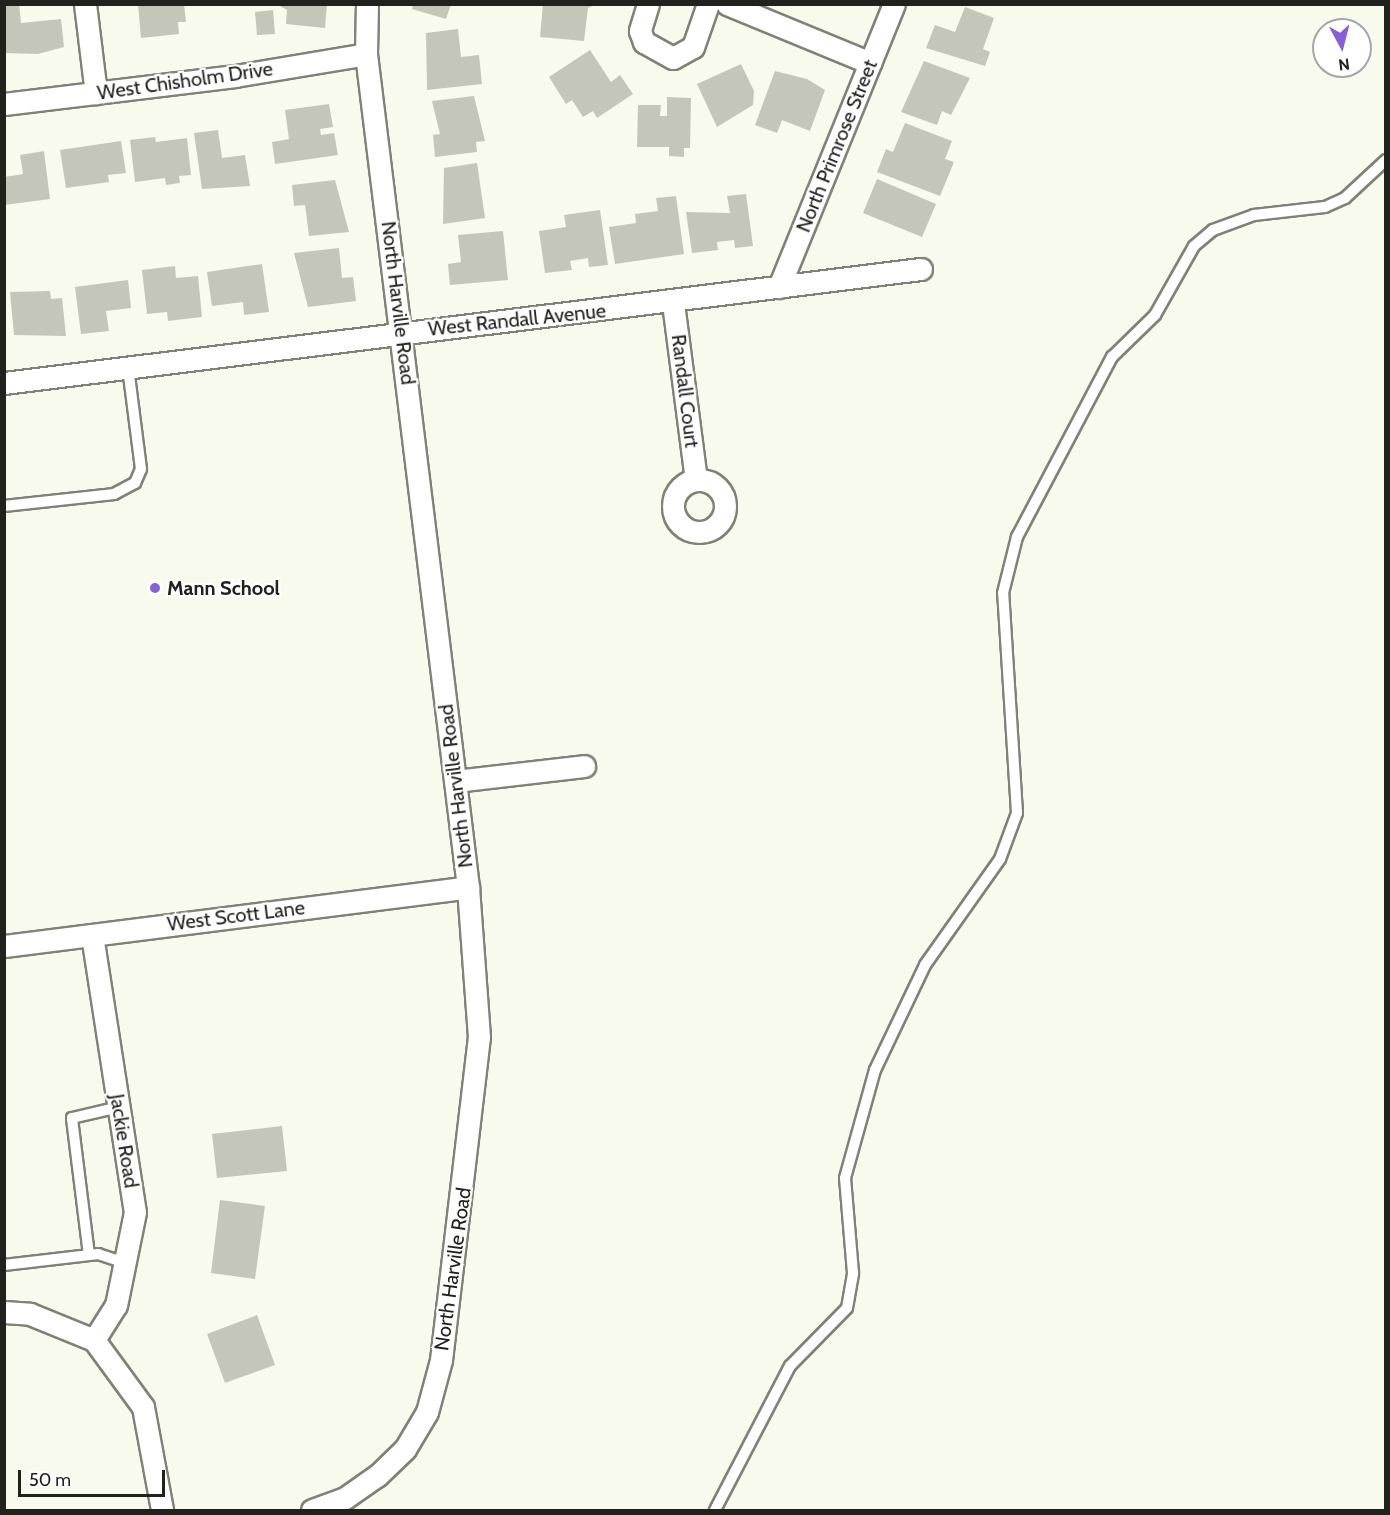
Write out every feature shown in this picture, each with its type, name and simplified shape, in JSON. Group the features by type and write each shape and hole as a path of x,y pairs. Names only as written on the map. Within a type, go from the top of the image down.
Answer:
{"street":[{"path":"85,4 96,93"},
{"name":"North Harville Road","path":"322,1509 377,1476 405,1449 427,1412 441,1360 479,1037 468,886 366,54 368,4"},
{"path":"648,4 640,32 644,42 673,58 693,46 708,4"},
{"path":"727,4 870,63"},
{"name":"North Primrose Street","path":"780,287 894,4"},
{"name":"West Chisholm Drive","path":"4,104 366,54"},
{"name":"West Randall Avenue","path":"4,382 402,333 673,303 921,269"},
{"name":"Randall Court","path":"673,303 696,480"},
{"path":"455,781 584,766"},
{"name":"West Scott Lane","path":"4,946 468,886"},
{"name":"Jackie Road","path":"92,935 135,1212 129,1264 116,1305 94,1340"},
{"path":"4,1312 30,1314 94,1340 143,1407 162,1510"}],"lane":[{"path":"715,1510 790,1366 847,1308 853,1273 845,1178 875,1070 925,965 1000,859 1017,813 1003,593 1017,537 1112,357 1155,315 1194,246 1213,230 1254,215 1325,207 1345,198 1386,160"},
{"path":"4,506 114,494 135,483 141,469 128,367"},
{"path":"89,1255 72,1118 119,1107"},
{"path":"4,1265 89,1255 129,1264"}],"building":[{"path":"4,4 19,4 21,23 61,19 64,47 38,54 4,53"},
{"path":"138,4 184,4 186,22 178,22 179,34 141,38"},
{"path":"276,4 327,4 325,28 286,24 287,10"},
{"path":"413,4 451,4 446,19 412,9"},
{"path":"543,4 597,4 588,8 584,41 540,37"},
{"path":"965,7 994,18 983,49 990,52 985,66 926,48 935,25 955,32"},
{"path":"273,10 275,34 257,35 255,12"},
{"path":"458,29 461,57 479,55 482,84 427,90 426,33"},
{"path":"590,50 611,82 620,75 633,94 597,118 593,111 583,117 572,100 566,104 549,77"},
{"path":"924,61 970,78 951,115 942,111 937,125 901,112"},
{"path":"741,64 754,91 753,105 717,127 697,84"},
{"path":"775,71 807,79 825,90 810,131 782,120 777,133 755,125"},
{"path":"474,96 485,141 476,142 477,152 435,157 433,135 440,134 432,101"},
{"path":"667,97 691,98 690,148 684,148 684,157 669,156 669,147 637,147 638,105 661,105 660,116 667,116"},
{"path":"329,104 333,127 320,129 321,135 334,133 338,155 275,164 272,142 289,139 285,110"},
{"path":"905,123 952,141 945,159 954,162 940,196 877,172 886,149 893,152"},
{"path":"218,130 222,158 245,155 250,186 202,189 194,133"},
{"path":"155,137 156,142 187,138 191,175 179,176 180,183 166,185 165,178 135,182 130,140"},
{"path":"121,141 126,173 108,175 109,182 66,188 60,150"},
{"path":"44,151 50,199 4,205 4,177 23,174 20,155"},
{"path":"477,163 485,218 443,224 444,168"},
{"path":"877,179 936,204 922,237 863,213"},
{"path":"335,180 349,232 309,236 305,205 294,206 292,185"},
{"path":"746,194 753,246 735,248 734,240 717,242 718,250 692,253 686,212 730,213 727,196"},
{"path":"676,196 684,254 615,264 609,227 636,223 635,214 658,211 656,198"},
{"path":"600,210 608,265 589,267 588,258 570,261 572,270 545,273 539,231 566,227 564,215"},
{"path":"503,231 508,280 450,285 448,264 461,262 458,235"},
{"path":"339,248 342,278 353,277 356,301 308,307 294,253"},
{"path":"262,264 269,312 244,315 243,302 212,306 207,272"},
{"path":"175,266 176,278 198,276 202,317 168,321 167,312 147,314 142,270"},
{"path":"128,280 131,308 106,311 109,331 81,334 75,287"},
{"path":"50,291 51,299 62,298 66,336 14,335 10,292"},
{"path":"282,1126 287,1171 217,1178 212,1134"},
{"path":"220,1200 265,1206 255,1279 211,1273"},
{"path":"257,1315 275,1365 225,1383 207,1334"}],"place":[{"name":"Mann School","path":"155,588"}]}
